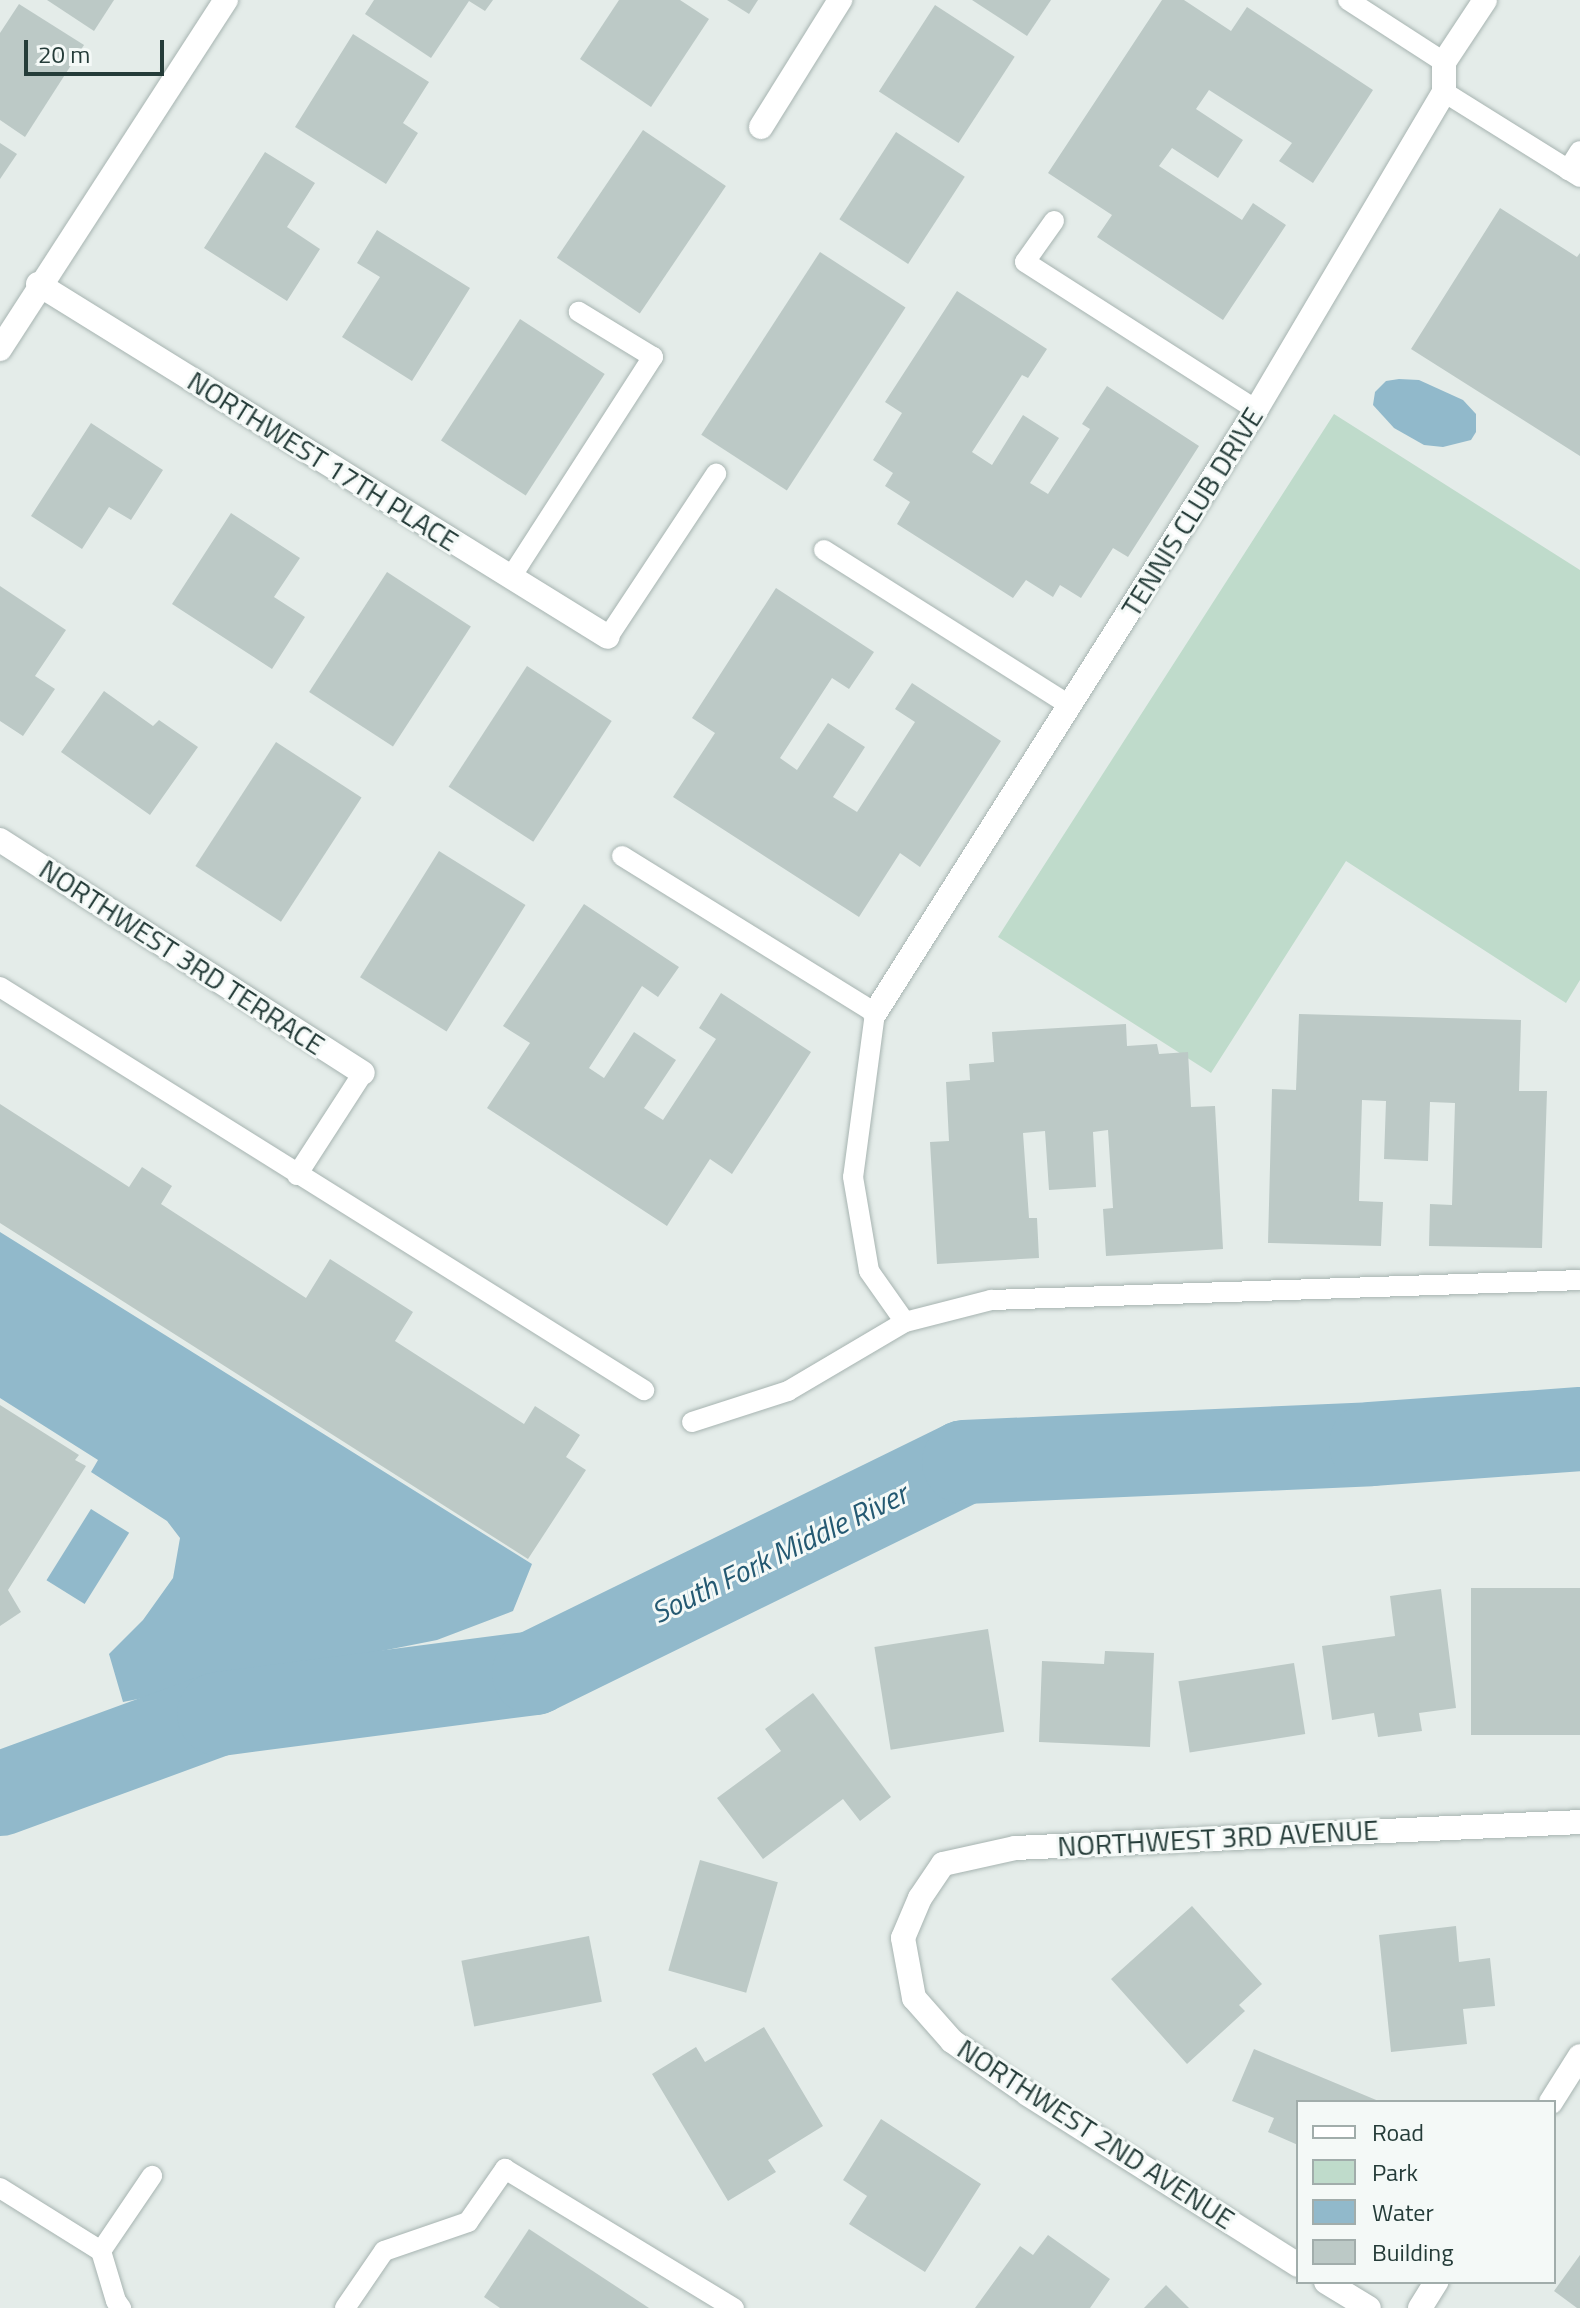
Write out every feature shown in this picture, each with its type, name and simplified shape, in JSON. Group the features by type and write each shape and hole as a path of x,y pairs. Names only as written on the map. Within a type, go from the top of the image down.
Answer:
{"street":[{"path":"0,349 38,284 226,0"},
{"path":"761,127 840,0"},
{"path":"1444,92 1444,62 1485,0"},
{"name":"TENNIS CLUB DRIVE","path":"875,1013 1256,410 1444,92"},
{"name":"NORTHWEST 17TH PLACE","path":"38,284 608,637"},
{"name":"NORTHWEST 3RD TERRACE","path":"0,840 363,1073"},
{"name":"NORTHWEST 3RD AVENUE","path":"903,1938 920,1898 943,1864 1015,1848 1580,1822"},
{"name":"NORTHWEST 2ND AVENUE","path":"903,1938 914,1998 952,2041 1028,2094 1296,2264"},
{"path":"1552,2100 1580,2056"},
{"path":"1329,2284 1369,2308"},
{"path":"1420,2308 1435,2284"}],"lane":[{"path":"1348,0 1444,62"},
{"path":"1444,92 1574,173 1580,151"},
{"path":"1054,221 1025,262 1256,410"},
{"path":"511,577 653,357 579,312"},
{"path":"608,637 716,474"},
{"path":"824,550 1071,706"},
{"path":"622,856 875,1013 853,1177 869,1271 905,1322"},
{"path":"0,987 644,1390"},
{"path":"297,1175 363,1073"},
{"path":"692,1422 788,1391 905,1322 991,1300 1580,1280"},
{"path":"345,2308 384,2251 468,2222 505,2169 734,2308"},
{"path":"101,2251 152,2176"},
{"path":"0,2188 101,2251 116,2301 121,2308"}],"green space":[{"path":"1334,414 1580,570 1580,980 1566,1003 1346,861 1211,1073 998,937"}],"water":[{"path":"1419,380 1463,400 1476,414 1476,432 1471,440 1443,447 1424,445 1394,428 1373,405 1375,392 1386,381"},
{"path":"0,1232 532,1564 513,1611 437,1640 123,1702 109,1654 143,1620 173,1578 180,1538 167,1521 91,1472 98,1460 0,1398"},
{"path":"91,1509 129,1533 85,1604 46,1580"}],"building":[{"path":"47,0 114,0 94,31"},
{"path":"374,0 493,0 485,11 469,1 431,58 365,14"},
{"path":"619,0 680,0 709,19 651,107 580,59"},
{"path":"727,0 758,0 749,14"},
{"path":"972,0 1051,0 1027,36"},
{"path":"1162,0 1184,0 1231,31 1247,7 1373,90 1313,183 1279,161 1292,143 1209,90 1196,109 1243,140 1218,178 1172,148 1159,166 1242,220 1253,203 1286,225 1223,320 1097,237 1112,215 1048,173"},
{"path":"19,4 84,45 25,137 0,120 0,33"},
{"path":"935,5 1015,57 959,143 879,91"},
{"path":"353,34 429,82 403,123 418,133 386,184 295,127"},
{"path":"643,130 726,186 640,314 557,258"},
{"path":"896,132 965,177 908,264 839,219"},
{"path":"0,143 17,154 0,179"},
{"path":"265,152 315,183 287,227 320,249 287,301 204,248"},
{"path":"1500,208 1577,257 1580,253 1580,456 1411,349"},
{"path":"377,230 470,288 412,381 342,337 380,277 357,263"},
{"path":"820,252 906,308 787,490 701,435"},
{"path":"957,291 1047,349 1028,378 1022,375 972,452 992,465 1023,415 1059,438 1030,483 1048,494 1090,429 1082,424 1107,386 1199,446 1128,557 1113,548 1081,598 1060,585 1053,597 1026,580 1013,598 897,524 910,502 885,486 893,473 873,460 902,413 885,402"},
{"path":"520,319 605,374 526,496 441,441"},
{"path":"91,423 163,470 131,520 109,507 82,549 31,516"},
{"path":"231,513 300,558 274,597 305,617 272,669 172,604"},
{"path":"387,572 471,626 393,746 309,692"},
{"path":"0,586 66,630 35,676 55,689 23,736 0,721"},
{"path":"776,588 874,652 849,689 832,678 780,758 797,770 828,723 865,747 833,797 857,812 915,722 895,709 912,683 1001,741 920,867 900,853 859,917 673,797 715,733 692,718"},
{"path":"527,666 612,721 533,842 449,787"},
{"path":"104,691 153,726 159,720 198,747 150,815 61,752"},
{"path":"276,742 362,798 281,922 195,866"},
{"path":"439,851 526,905 447,1031 360,977"},
{"path":"584,904 679,967 658,997 642,986 589,1068 604,1078 634,1032 676,1060 644,1108 663,1120 716,1039 699,1028 721,993 811,1052 732,1174 710,1159 667,1226 487,1108 530,1043 503,1026"},
{"path":"1299,1014 1521,1020 1519,1091 1547,1091 1542,1248 1429,1246 1430,1204 1452,1205 1455,1103 1430,1102 1428,1161 1384,1159 1386,1101 1362,1100 1359,1201 1383,1202 1381,1246 1268,1243 1272,1089 1296,1090"},
{"path":"1126,1024 1127,1046 1157,1044 1159,1054 1188,1052 1191,1107 1215,1106 1223,1249 1106,1256 1103,1209 1113,1208 1108,1130 1093,1132 1096,1187 1049,1190 1045,1131 1023,1133 1029,1218 1037,1218 1039,1258 937,1264 930,1142 949,1141 946,1082 970,1080 969,1064 994,1062 992,1032"},
{"path":"0,1104 129,1187 142,1167 172,1186 161,1204 306,1298 330,1259 413,1312 395,1341 524,1424 535,1406 580,1435 566,1457 586,1470 528,1559 0,1223"},
{"path":"0,1405 79,1455 75,1460 86,1466 8,1590 21,1612 0,1626"},
{"path":"1471,1588 1580,1588 1580,1735 1471,1735"},
{"path":"1441,1589 1456,1708 1419,1713 1422,1731 1378,1737 1374,1713 1332,1720 1322,1646 1395,1636 1390,1596"},
{"path":"988,1629 1004,1732 891,1750 874,1647"},
{"path":"1105,1651 1154,1653 1150,1747 1039,1742 1042,1661 1104,1664"},
{"path":"1294,1663 1305,1734 1190,1752 1178,1681"},
{"path":"813,1693 891,1797 860,1821 843,1799 763,1859 717,1798 781,1751 765,1729"},
{"path":"700,1860 778,1882 746,1993 668,1971"},
{"path":"1192,1906 1262,1984 1239,2005 1245,2011 1187,2064 1111,1979"},
{"path":"1456,1926 1459,1962 1490,1958 1495,2006 1463,2009 1467,2044 1391,2052 1379,1935"},
{"path":"589,1936 602,2002 474,2027 461,1961"},
{"path":"764,2027 823,2126 768,2160 776,2172 728,2201 652,2074 696,2047 705,2062"},
{"path":"1254,2049 1376,2100 1296,2100 1296,2144 1268,2132 1274,2118 1232,2101"},
{"path":"881,2119 981,2184 925,2272 849,2224 867,2196 843,2180"},
{"path":"529,2229 649,2308 500,2308 484,2297"},
{"path":"1048,2235 1110,2279 1090,2308 975,2308 1020,2246 1033,2255"},
{"path":"1580,2255 1580,2308 1577,2308 1554,2291"},
{"path":"1166,2285 1189,2308 1144,2308"}],"waterway":[{"name":"South Fork Middle River","path":"0,1794 219,1714 534,1673 964,1462 1371,1444 1580,1429"}]}
